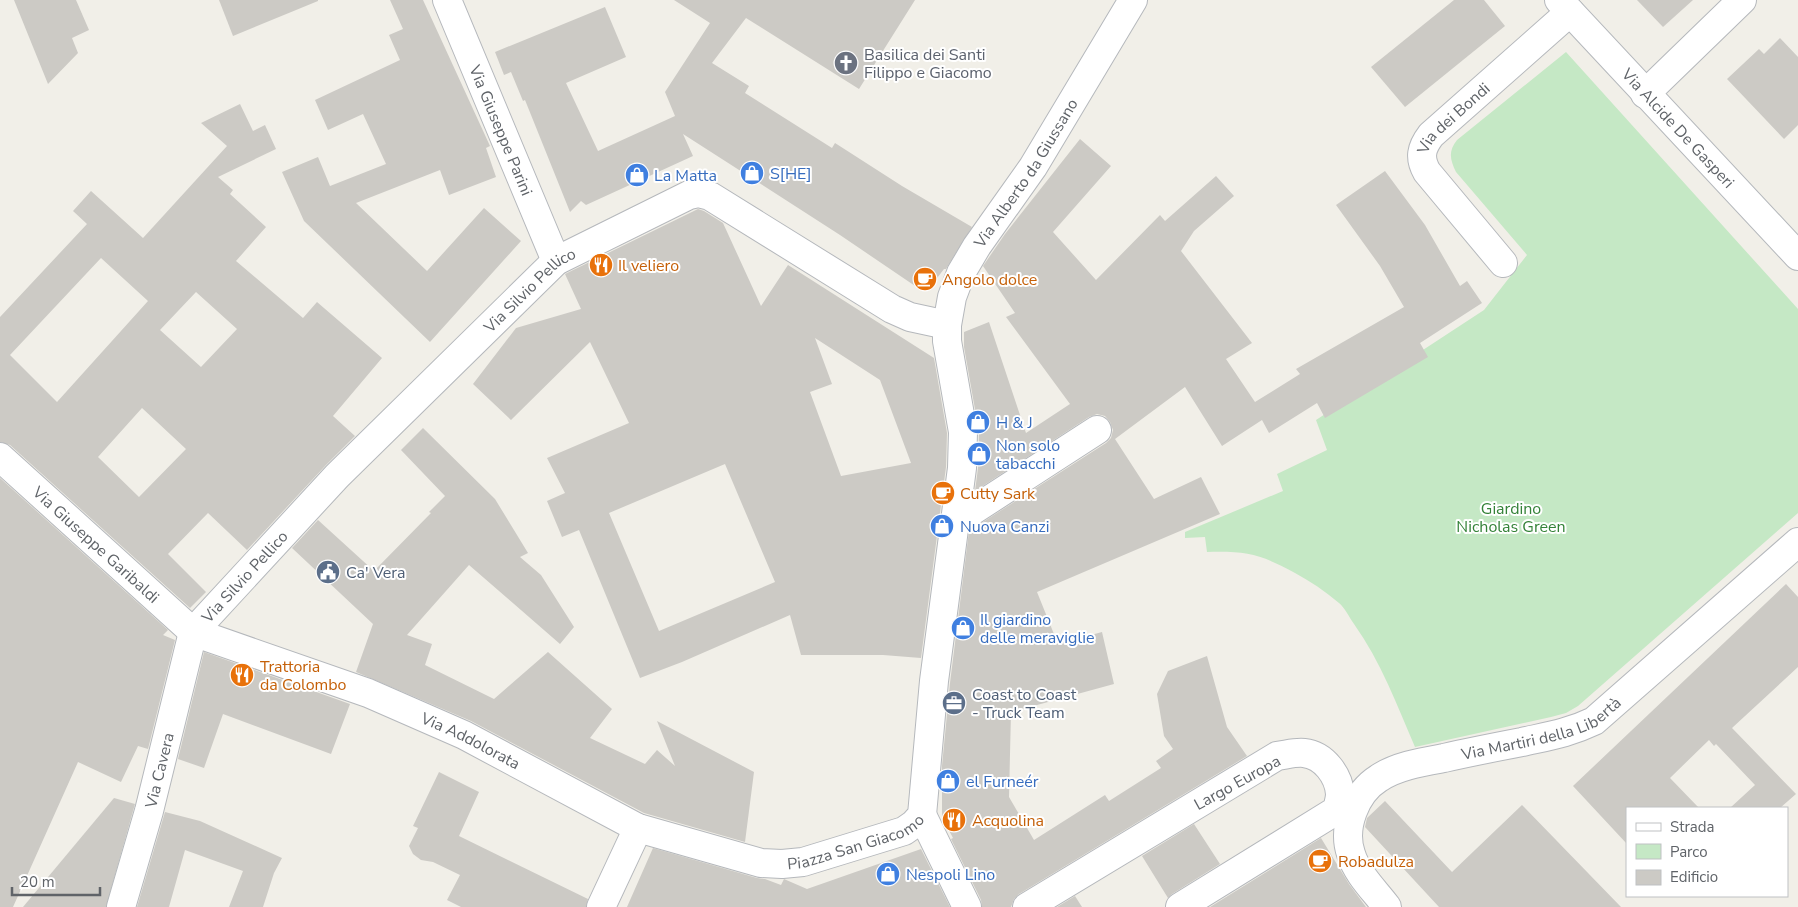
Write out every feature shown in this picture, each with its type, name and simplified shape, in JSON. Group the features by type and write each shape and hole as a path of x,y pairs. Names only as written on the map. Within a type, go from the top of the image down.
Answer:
{"street":[{"name":"Via Giuseppe Parini","path":"447,0 556,261"},
{"name":"Via Alberto da Giussano","path":"934,681 962,468 963,432 947,341 947,325 952,297 961,273 977,246 1033,167 1133,0"},
{"path":"1645,94 1742,0"},
{"name":"Via Alcide De Gasperi","path":"1564,6 1798,256"},
{"name":"Via dei Bondi","path":"1503,263 1427,172 1422,164 1422,150 1431,135 1564,6"},
{"name":"Via Silvio Pellico","path":"193,632 337,476 556,261 689,195 698,193 710,196 892,309 910,317 947,325"},
{"path":"955,522 1097,430"},
{"name":"Via Giuseppe Garibaldi","path":"0,457 193,632"},
{"name":"Via Martiri della Libertà","path":"1387,907 1360,873 1351,856 1347,839 1355,805 1364,790 1379,778 1413,764 1570,732 1594,721 1798,542"},
{"name":"Via Addolorata","path":"193,632 368,693 456,731 523,765 638,828 742,858"},
{"name":"Via Cavera","path":"121,907 149,811 193,632"},
{"name":"Piazza San Giacomo","path":"742,858 761,863 803,862 904,831 914,824 922,815 934,681"},
{"name":"Largo Europa","path":"1027,907 1277,756 1306,753 1319,759 1331,769 1337,780 1340,795 1337,810 1180,907"},
{"path":"922,815 967,907"},
{"path":"600,907 638,828"}],"green space":[{"name":"Giardino Nicholas Green","path":"1566,52 1798,309 1798,513 1578,706 1566,713 1551,717 1415,747 1372,653 1364,638 1339,603 1306,579 1283,567 1262,558 1243,553 1207,552 1205,537 1185,538 1185,532 1283,491 1277,474 1327,450 1316,420 1484,310 1527,255 1456,172 1451,160 1452,148 1457,140"}],"building":[{"path":"14,0 76,0 89,30 72,38 78,53 48,84"},
{"path":"219,0 318,0 318,1 233,36"},
{"path":"390,0 423,0 490,146 486,148 496,177 449,195 440,170 356,203 427,271 484,208 521,241 430,342 304,221 282,172 318,157 330,186 386,164 363,114 328,130 315,100 400,60 389,35 403,29"},
{"path":"674,0 915,0 859,89 746,18 712,63 749,86 745,93 832,148 835,143 902,186 972,227 946,269 931,286 921,290 840,235 683,134 693,156 586,205 581,201 570,212 525,100 523,101 511,72 504,75 495,52 605,7 626,57 566,83 598,151 675,116 665,92 710,23"},
{"path":"1454,0 1484,0 1505,26 1405,107 1371,67"},
{"path":"1637,0 1693,0 1663,27"},
{"path":"1780,38 1798,57 1798,125 1784,139 1727,79 1759,49 1764,54"},
{"path":"240,104 253,131 265,125 276,149 218,177 233,190 230,194 266,227 236,261 303,318 317,302 382,358 333,416 355,436 247,550 208,513 168,554 206,592 190,608 10,445 0,442 0,317 87,224 73,211 91,191 143,238 227,146 201,123","holes":["101,258 148,301 57,402 10,355","196,292 237,329 201,367 160,330","142,408 186,449 139,497 98,457"]},
{"path":"1080,139 1111,166 1053,232 1096,280 1160,215 1165,221 1216,176 1234,196 1194,231 1181,251 1252,343 1226,359 1255,402 1300,374 1296,369 1404,307 1380,266 1336,205 1385,171 1425,225 1460,286 1467,281 1482,303 1420,343 1428,357 1325,418 1317,403 1269,433 1262,420 1222,446 1185,387 1115,439 1154,499 1201,477 1220,514 1037,592 1058,644 1102,632 1114,684 1011,712 1009,797 1034,840 1105,795 1109,801 1161,768 1156,761 1173,749 1164,736 1157,694 1168,671 1207,656 1227,727 1247,756 1019,894 1014,899 1011,907 982,907 981,900 942,817 942,766 950,683 969,531 1106,443 1111,438 1113,430 1105,416 1097,414 1089,417 975,491 979,432 964,347 964,332 989,322 1026,433 1070,404 1006,317 1015,313 983,266 1005,234"},
{"path":"698,209 723,223 761,306 788,265 934,358 947,433 946,467 921,658 883,655 801,655 790,615 682,662 640,678 579,530 562,537 547,501 565,493 547,458 629,423 590,342 511,420 473,384 516,328 581,309 565,274","holes":["815,338 880,380 911,463 841,476 810,392 832,384","725,464 775,582 659,631 609,513"]},
{"path":"423,428 495,499 528,553 520,557 541,575 574,627 560,644 469,565 407,635 432,644 425,665 494,699 548,652 612,709 590,738 645,764 657,750 675,766 657,721 754,772 745,842 644,813 471,721 356,672 373,624 292,548 318,520 374,571 431,513 429,512 445,496 401,450"},
{"path":"0,478 168,630 163,635 175,640 148,749 138,746 121,782 78,762 13,907 0,907"},
{"path":"1786,584 1798,597 1798,667 1732,728 1796,794 1781,807 1731,807 1755,785 1716,744 1714,746 1709,740 1670,778 1698,807 1626,807 1626,843 1573,786"},
{"path":"204,652 350,704 331,754 223,714 204,768 178,759"},
{"path":"439,772 479,792 459,836 588,899 586,907 461,907 447,900 460,875 433,862 421,860 413,854 409,846 418,828 413,826"},
{"path":"114,798 135,804 106,907 23,907"},
{"path":"1385,801 1452,872 1522,805 1621,907 1439,907 1365,827 1367,818"},
{"path":"165,812 200,821 282,858 274,873 263,907 229,907 243,871 185,850 169,907 137,907"},
{"path":"1194,824 1220,864 1168,898 1142,856"},
{"path":"1321,838 1349,884 1366,907 1210,907"},
{"path":"653,848 781,885 784,879 807,889 921,849 950,907 627,907"},
{"path":"1075,896 1082,907 1057,907"}],"place":[{"name":"Basilica dei Santi Filippo e Giacomo","path":"846,63"},
{"name":"S[HE]","path":"752,173"},
{"name":"La Matta","path":"637,175"},
{"name":"Il veliero","path":"601,265"},
{"name":"Angolo dolce","path":"925,279"},
{"name":"H & J","path":"978,422"},
{"name":"Non solo tabacchi","path":"979,454"},
{"name":"Cutty Sark","path":"943,493"},
{"name":"Nuova Canzi","path":"942,526"},
{"name":"Ca' Vera","path":"328,572"},
{"name":"Il giardino delle meraviglie","path":"963,628"},
{"name":"Trattoria da Colombo","path":"242,675"},
{"name":"Coast to Coast - Truck Team","path":"954,703"},
{"name":"el Furneér","path":"948,781"},
{"name":"Acquolina","path":"954,820"},
{"name":"Robadulza","path":"1320,861"},
{"name":"Nespoli Lino","path":"888,874"}]}
